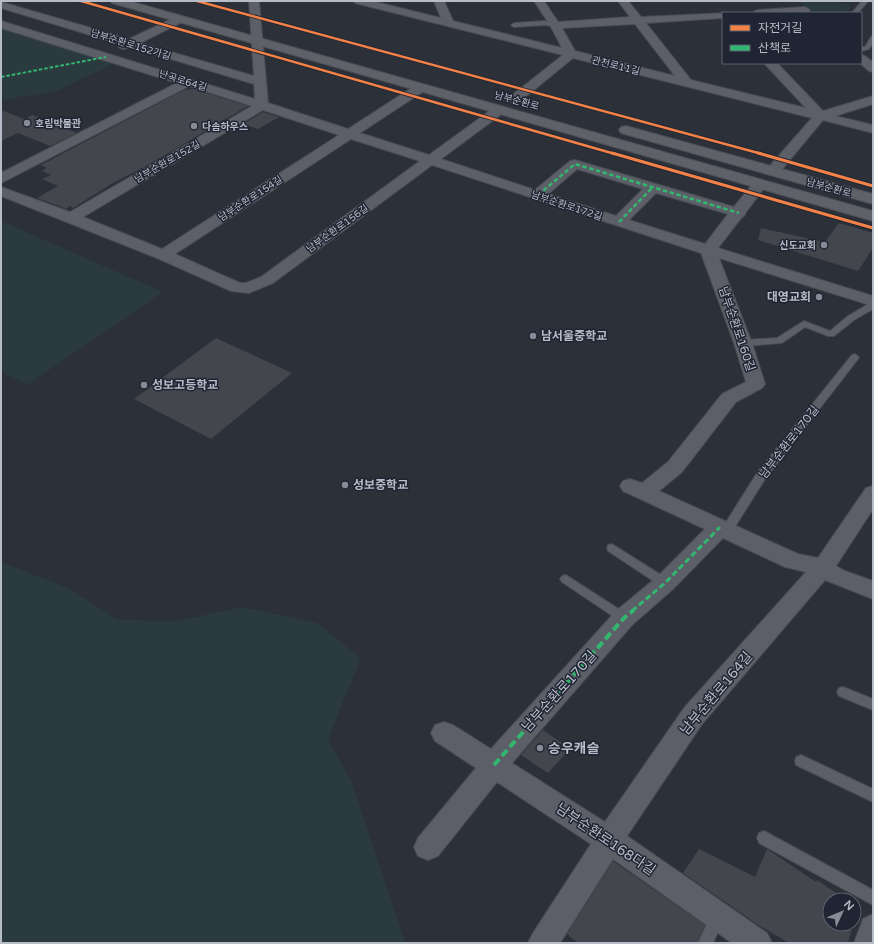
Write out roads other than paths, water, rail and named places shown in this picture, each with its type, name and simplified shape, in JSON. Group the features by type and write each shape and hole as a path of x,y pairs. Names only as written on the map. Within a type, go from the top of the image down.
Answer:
{"main road":[{"name":"남부순환로","path":"116,1 180,19 257,34 515,99 873,199"},
{"name":"남부순환로","path":"160,1 420,88 873,216"}],"street":[{"path":"254,1 262,105"},
{"name":"관천로11길","path":"359,1 873,129"},
{"path":"439,1 448,23"},
{"path":"515,99 567,58 570,53 555,25 539,1"},
{"path":"623,1 686,82"},
{"path":"796,1 807,11"},
{"name":"남부순환로152가길","path":"1,5 260,82"},
{"path":"715,5 722,14"},
{"path":"782,12 807,11"},
{"path":"555,25 722,15"},
{"path":"103,56 180,19"},
{"name":"난곡로64길","path":"1,24 262,105"},
{"path":"862,59 873,68"},
{"path":"771,64 820,116"},
{"path":"1,179 188,82"},
{"name":"남부순환로154길","path":"163,255 420,88"},
{"path":"773,171 820,116 873,100"},
{"name":"남부순환로172길","path":"262,105 620,222 873,301"},
{"name":"남부순환로152길","path":"71,218 262,105"},
{"name":"남부순환로156길","path":"163,255 237,288 249,288 267,280 499,110"},
{"path":"538,195 575,164 738,213"},
{"path":"708,250 760,184"},
{"path":"620,222 652,188"},
{"path":"1,191 163,255"},
{"name":"남부순환로160길","path":"708,250 743,343 756,384 729,398 675,467 637,489 723,529"},
{"name":"남부순환로164길","path":"543,943 609,840 693,716 823,568 873,493"},
{"path":"723,529 793,561 823,568 837,576 873,590"},
{"name":"남부순환로170길","path":"494,765 624,618 665,584 723,529"},
{"name":"남부순환로168다길","path":"444,733 609,840 757,943"},
{"path":"428,847 494,765"},
{"path":"869,943 873,929"}],"lane":[{"path":"856,12 865,1"},
{"path":"514,25 545,23 555,25"},
{"path":"862,49 866,48 873,38"},
{"path":"743,343 780,340 804,324 831,334 851,318 873,305"},
{"name":"남부순환로170길","path":"723,529 762,476 855,357"},
{"path":"612,548 665,584"},
{"path":"566,579 624,618"},
{"path":"843,692 873,705"},
{"path":"801,761 873,796"},
{"path":"764,838 873,898"},
{"path":"705,943 718,916"}],"place":[{"name":"호림박물관","path":"27,123"},
{"name":"다솜하우스","path":"194,126"},
{"name":"신도교회","path":"824,245"},
{"name":"대영교회","path":"819,297"},
{"name":"남서울중학교","path":"533,336"},
{"name":"성보고등학교","path":"144,385"},
{"name":"성보중학교","path":"345,485"},
{"name":"승우캐슬","path":"540,748"}]}
